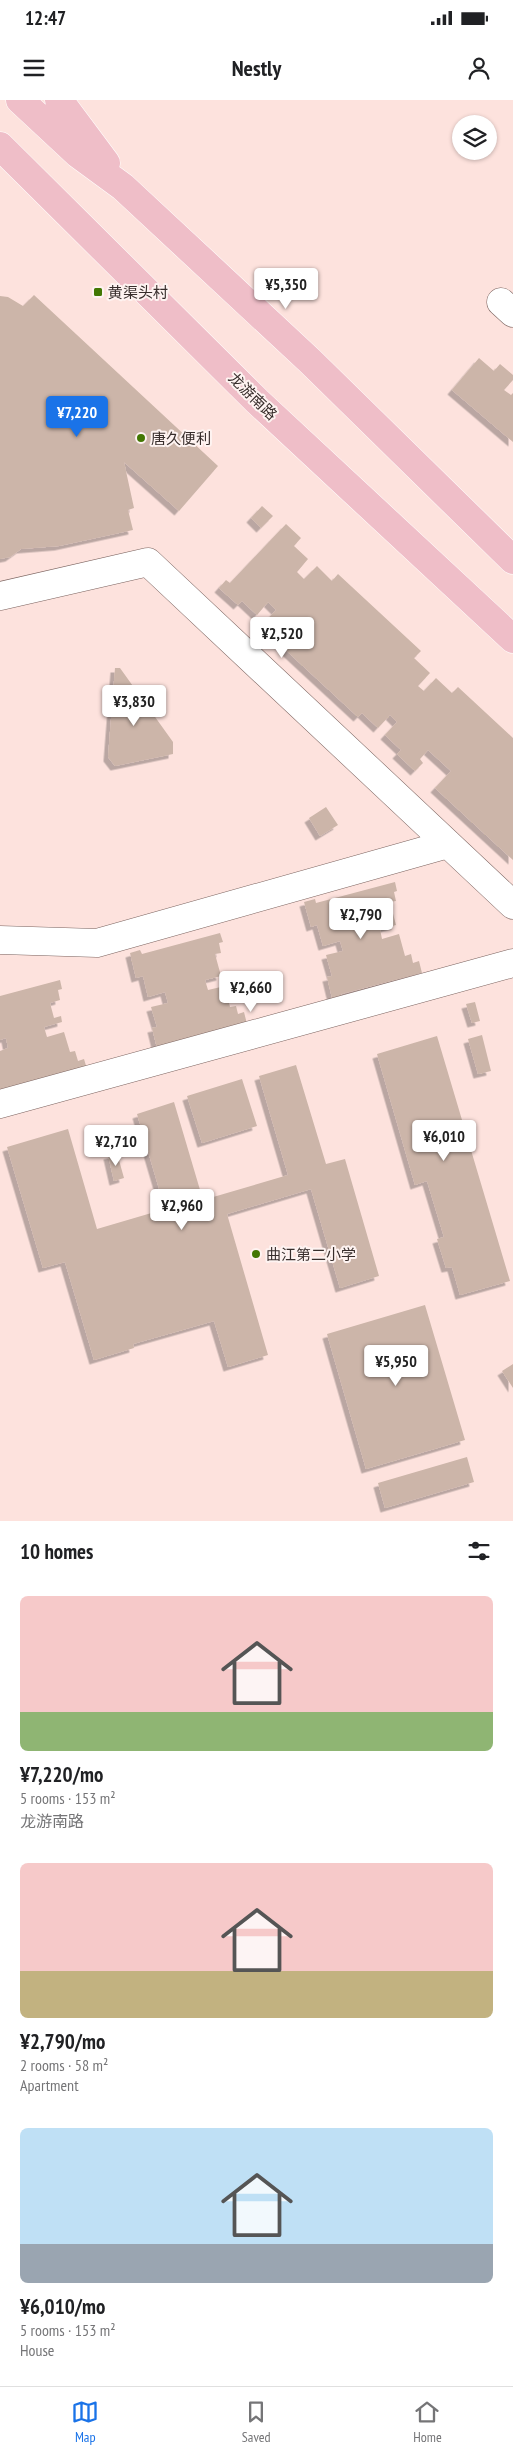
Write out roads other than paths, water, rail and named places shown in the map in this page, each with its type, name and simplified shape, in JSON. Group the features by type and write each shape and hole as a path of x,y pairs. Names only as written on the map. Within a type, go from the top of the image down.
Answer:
{"main road":[{"path":"20,100 78,154 123,187 310,361 513,560"},
{"path":"59,100 123,187"},
{"name":"龙游南路","path":"0,146 257,401 513,638"}],"street":[{"path":"0,596 148,562 513,905"},
{"path":"0,940 97,943 448,844"},
{"path":"0,1104 513,962"}],"place":[{"name":"黄渠头村","path":"98,292"},
{"name":"唐久便利","path":"141,438"},
{"name":"曲江第二小学","path":"256,1254"}]}
